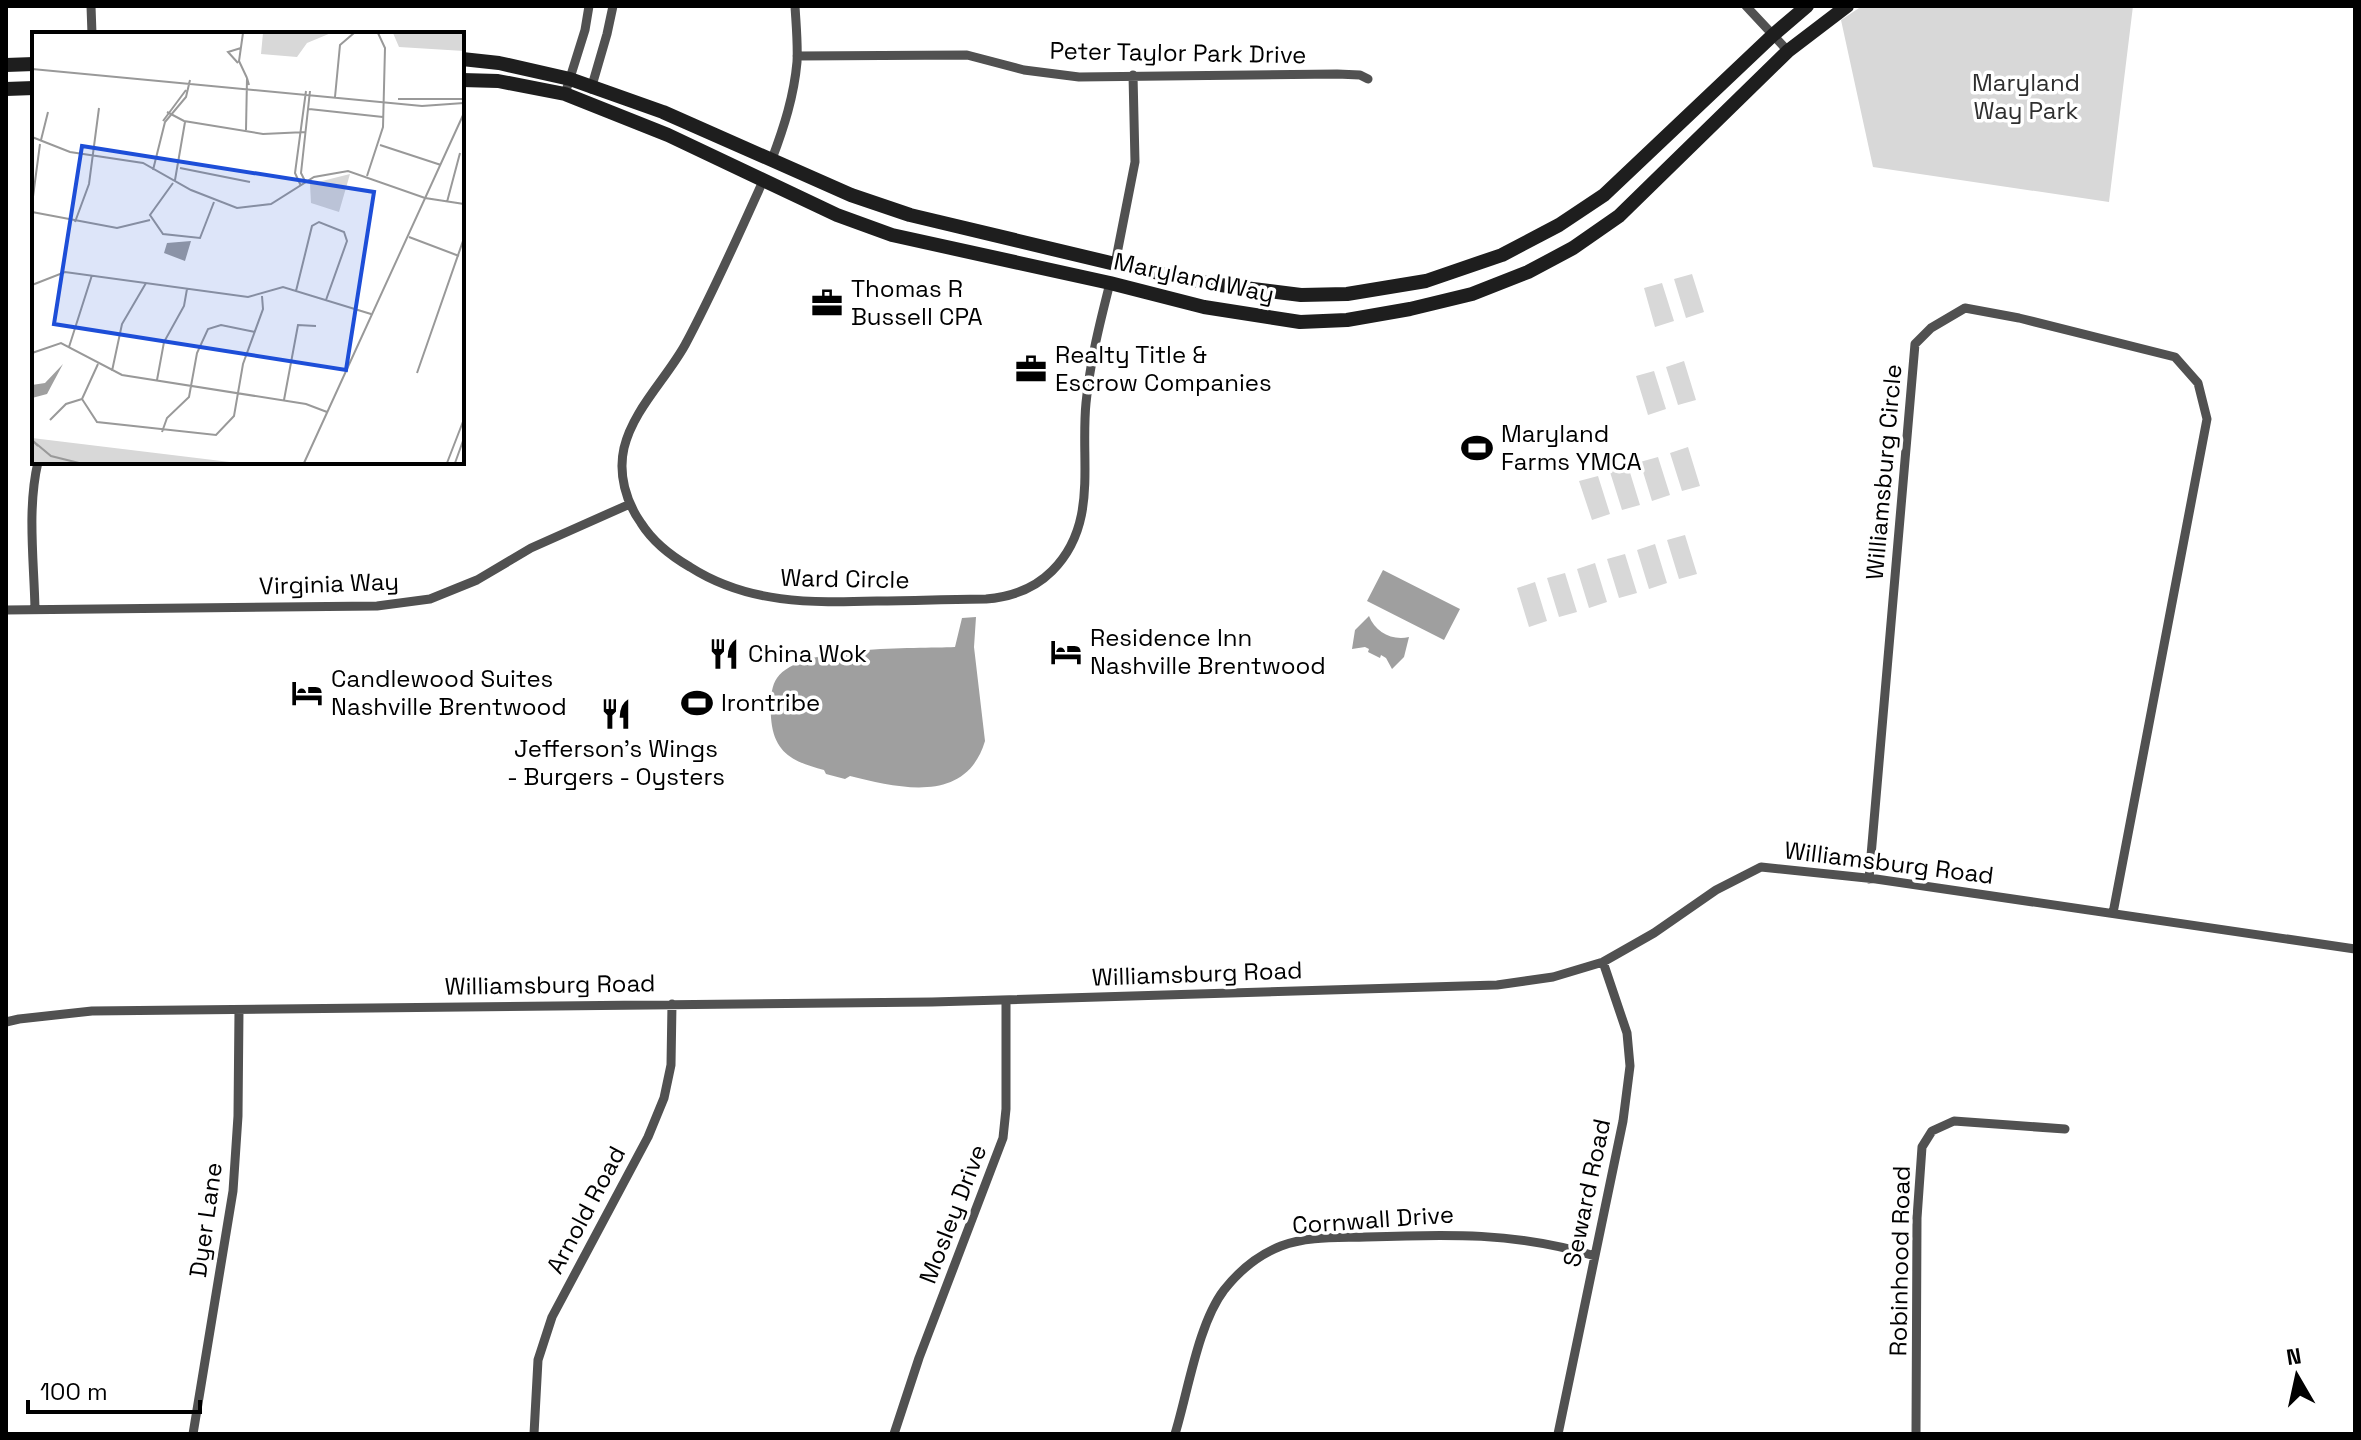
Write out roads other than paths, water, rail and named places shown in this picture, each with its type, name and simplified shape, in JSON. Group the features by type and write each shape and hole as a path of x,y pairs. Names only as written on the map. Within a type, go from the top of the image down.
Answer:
{"main road":[{"name":"Maryland Way","path":"464,80 498,81 565,94 668,135 837,215 892,235 1204,307 1300,322 1368,317 1431,305 1492,287 1573,248 1636,201 1788,51 1847,6"},
{"name":"Maryland Way","path":"464,59 499,63 570,79 663,112 851,195 910,215 1212,284 1301,295 1347,294 1426,281 1502,255 1559,225 1620,181 1803,7"},
{"path":"6,65 32,64"},
{"path":"6,89 32,88"},
{"path":"763,181 772,159"},
{"path":"1620,181 1636,201"},
{"path":"1531,240 1543,265"},
{"path":"1110,283 1115,264"},
{"path":"1300,322 1301,295"}],"street":[{"path":"91,6 92,32"},
{"path":"565,94 585,30 589,6"},
{"path":"587,104 613,6"},
{"path":"772,159 790,105 797,56 795,6"},
{"path":"1746,6 1788,51"},
{"path":"1803,7 1818,27"},
{"name":"Peter Taylor Park Drive","path":"797,56 967,55 1024,70 1079,77 1337,74 1360,75 1368,79"},
{"path":"1115,264 1135,162 1133,75"},
{"name":"Ward Circle","path":"763,181 685,345 631,426 622,463 623,484 630,504 651,536 680,561 714,581 756,596 805,602 998,598 1028,588 1043,579 1074,543 1082,519 1086,402 1095,344 1110,283"},
{"name":"Williamsburg Circle","path":"1869,879 1915,344 1931,328 1965,308 2019,318 2175,357 2198,383 2207,419 2113,913"},
{"path":"35,609 33,510 38,464"},
{"name":"Virginia Way","path":"6,610 377,606 430,599 477,580 531,548 630,504"},
{"name":"Williamsburg Road","path":"6,1022 92,1011 1006,1000 1497,985 1553,977 1603,962 1654,933 1716,890 1761,867 1869,879 2355,949"},
{"name":"Seward Road","path":"1558,1434 1623,1121 1630,1066 1627,1033 1603,962"},
{"name":"Mosley Drive","path":"894,1434 919,1358 1003,1138 1006,1000"},
{"name":"Arnold Road","path":"534,1434 538,1360 552,1317 648,1137 664,1098 671,1065 672,1004"},
{"name":"Dyer Lane","path":"193,1434 233,1191 238,1116 239,1010"},
{"name":"Robinhood Road","path":"1916,1434 1917,1218 1922,1147 1932,1131 1954,1121 2065,1129"},
{"name":"Cornwall Drive","path":"1175,1434 1214,1306 1230,1283 1254,1261 1282,1246 1318,1238 1467,1234 1536,1242 1595,1256"}],"place":[{"name":"Thomas R Bussell CPA","path":"827,303"},
{"name":"Realty Title & Escrow Companies","path":"1031,369"},
{"name":"Maryland Farms YMCA","path":"1477,448"},
{"name":"Residence Inn Nashville Brentwood","path":"1066,652"},
{"name":"China Wok","path":"724,654"},
{"name":"Candlewood Suites Nashville Brentwood","path":"307,693"},
{"name":"Irontribe","path":"697,703"},
{"name":"Jefferson's Wings - Burgers - Oysters","path":"616,714"}],"park label":[{"name":"Maryland Way Park","path":"2026,97"}]}
